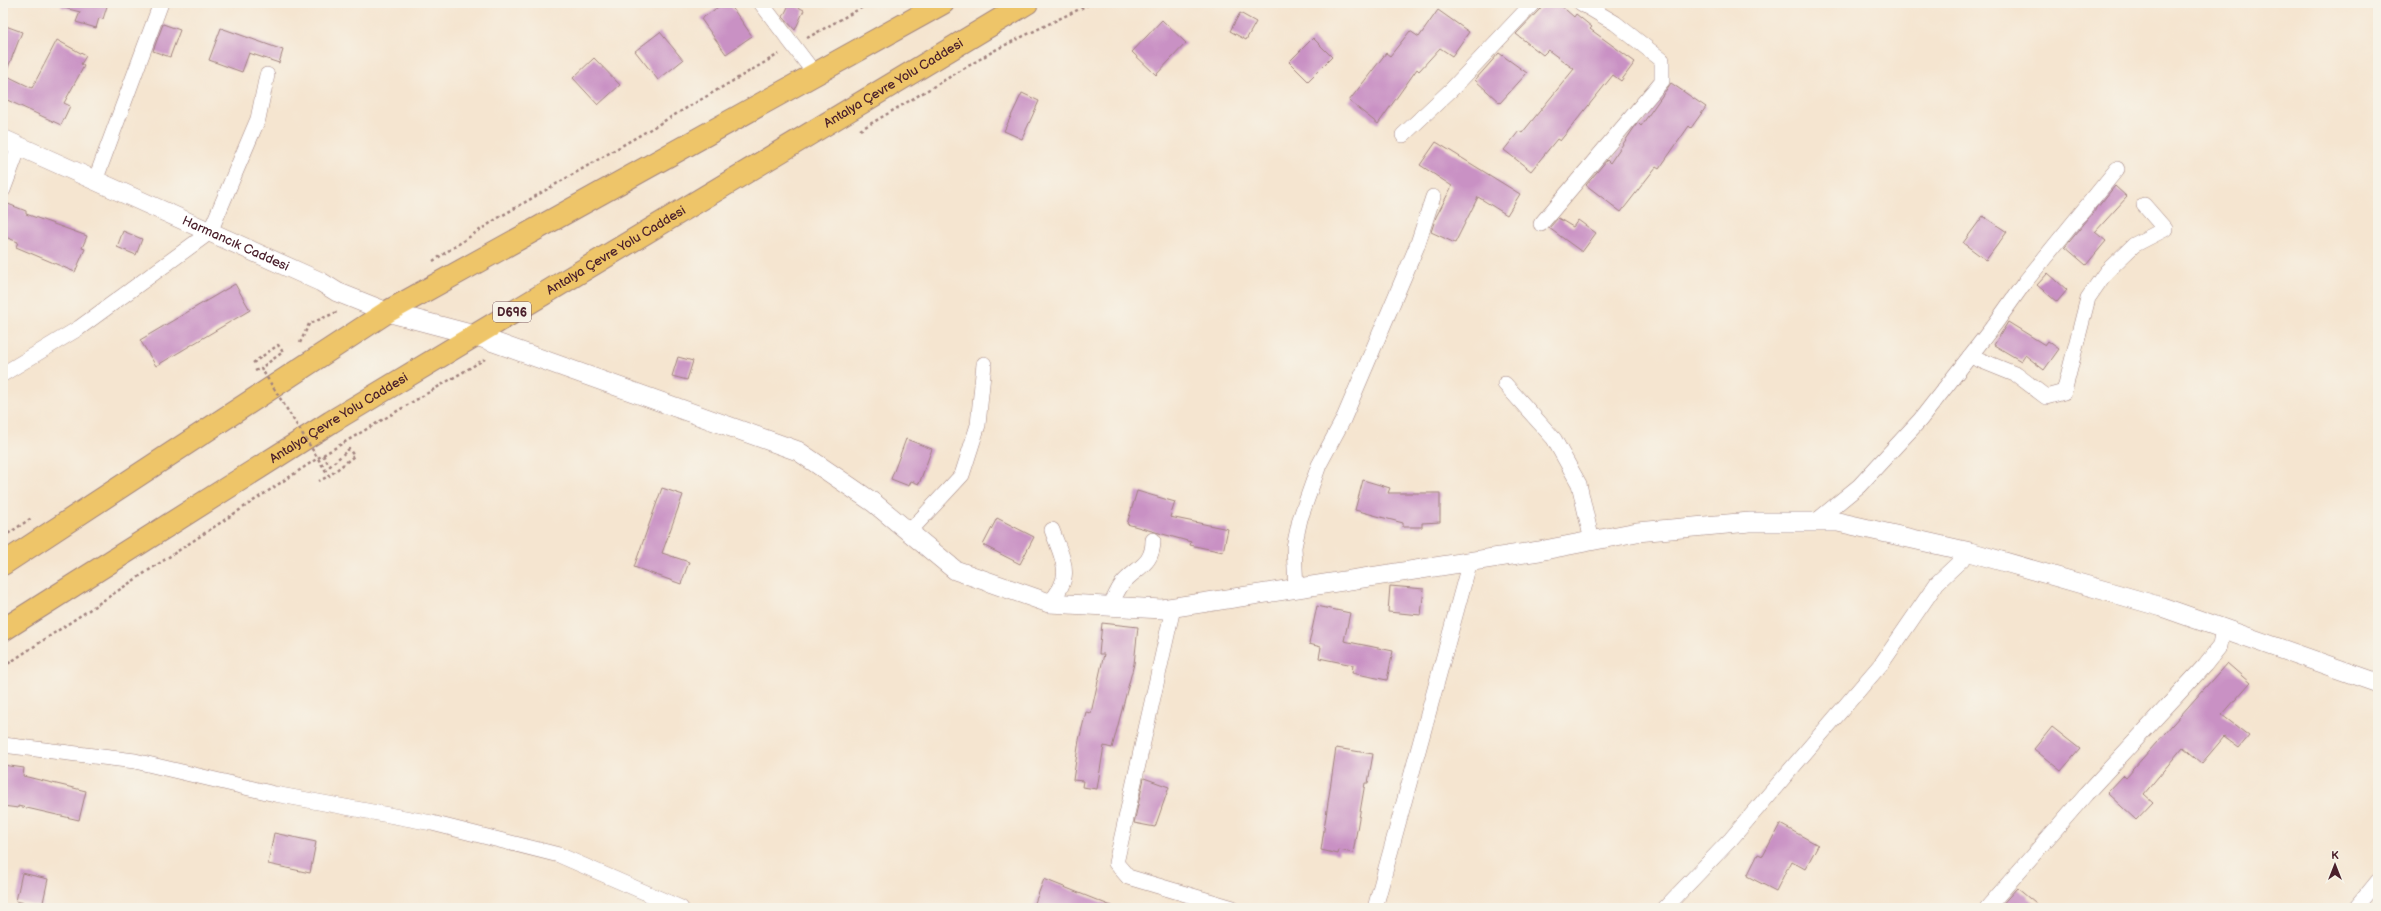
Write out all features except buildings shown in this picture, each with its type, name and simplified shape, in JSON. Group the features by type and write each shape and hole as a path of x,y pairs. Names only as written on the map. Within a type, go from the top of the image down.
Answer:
{"highway":[{"path":"3,564 387,312 943,3"},
{"name":"Antalya Çevre Yolu Caddesi","path":"3,630 306,437 1027,3"}],"street":[{"path":"95,181 161,3"},
{"path":"761,3 815,74"},
{"path":"1403,135 1453,88 1533,3"},
{"path":"1541,224 1662,81 1662,60 1615,23 1581,3"},
{"path":"3,374 79,328 210,232 258,119 267,75"},
{"path":"3,190 11,143"},
{"name":"Harmancık Caddesi","path":"11,143 321,282 337,292 387,312 474,335 798,451 874,503 955,570 1050,603 1162,609 1173,608 1470,561 1637,532 1750,522 1838,522 1970,552 2162,607 2378,683"},
{"path":"1815,522 1859,486 1920,420 2025,282 2117,169"},
{"path":"1296,589 1294,547 1300,520 1317,471 1343,420 1417,246 1433,197"},
{"path":"1970,356 2017,375 2046,397 2064,392 2088,298 2106,272 2134,245 2165,229 2144,205"},
{"path":"909,532 962,475 978,425 984,364"},
{"path":"1505,384 1554,439 1579,484 1592,541"},
{"path":"1050,603 1062,590 1066,569 1052,530"},
{"path":"1110,606 1122,584 1149,559 1153,550 1153,540"},
{"path":"1665,908 1731,839 1882,664 1937,583 1970,552"},
{"path":"1375,908 1470,561"},
{"path":"1173,608 1116,863 1128,877 1233,908"},
{"path":"1987,908 2086,794 2205,665 2220,646 2223,628"},
{"path":"3,745 135,761 275,794 432,823 559,855 681,908"},
{"path":"2356,908 2378,880"}],"path":[{"path":"854,133 997,49 1092,3"},
{"path":"253,363 278,345 283,352 255,371"},
{"path":"3,667 323,455 506,347"},
{"path":"261,368 329,476"},
{"path":"319,481 329,476 354,456 349,449 330,466 323,455"}]}
